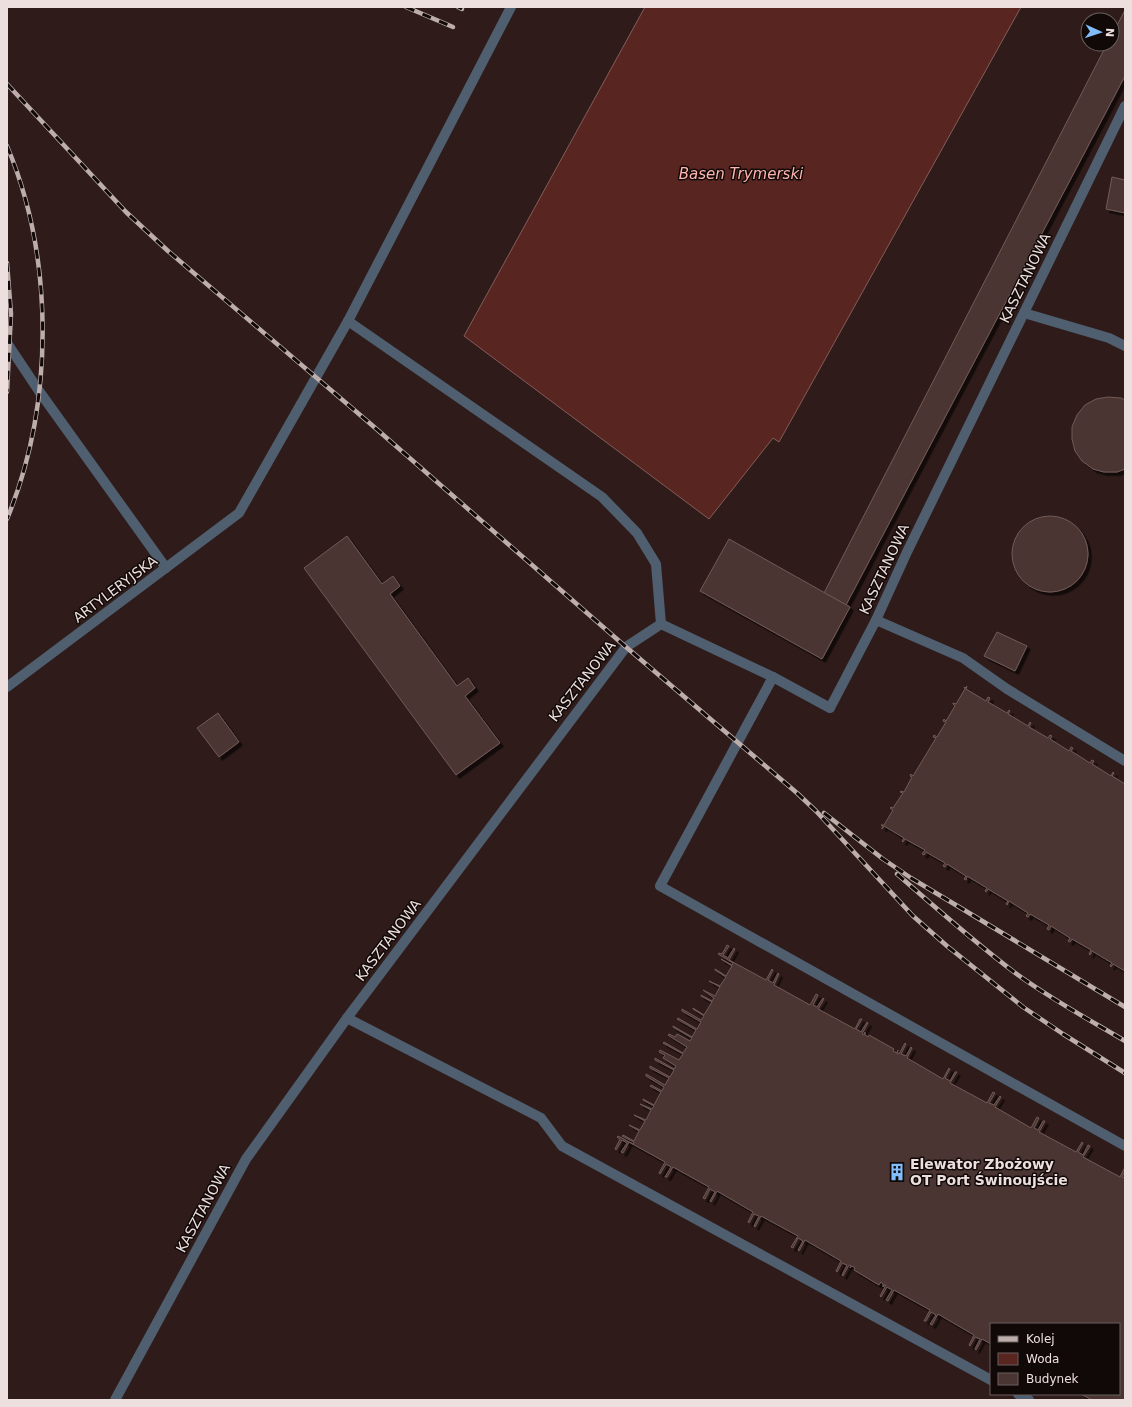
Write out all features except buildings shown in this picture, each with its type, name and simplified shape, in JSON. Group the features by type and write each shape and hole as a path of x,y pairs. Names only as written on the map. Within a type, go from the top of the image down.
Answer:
{"lane":[{"path":"511,7 348,321 602,497 637,533 656,564 661,624"},
{"name":"KASZTANOWA","path":"116,1400 246,1159 347,1018 626,647 661,624 773,677 830,708 876,620 1125,106"},
{"path":"1024,313 1109,338 1125,346"},
{"name":"ARTYLERYJSKA","path":"7,687 239,513 348,321"},
{"path":"7,343 39,391 166,568"},
{"path":"876,620 963,658 1007,689 1125,761"},
{"path":"773,677 660,886 1125,1146"},
{"path":"347,1018 541,1118 562,1146 990,1379"},
{"path":"1020,1395 1029,1400"}],"water":[{"name":"Basen Trymerski","path":"645,7 1021,7 779,442 773,438 709,519 464,336"}],"railway":[{"path":"406,7 453,27"},
{"path":"458,7 462,9"},
{"path":"7,84 126,212 168,251 373,426 626,647 797,793 816,811 913,916 947,946 1023,1007 1125,1073"},
{"path":"7,146 23,190 34,236 40,284 43,332 40,381 34,429 22,475 7,519"},
{"path":"7,263 11,314 7,392"},
{"path":"824,813 883,859 911,878 1125,1007"},
{"path":"897,874 969,936 1027,982 1125,1041"}],"place":[{"name":"Elewator Zbożowy OT Port Świnoujście","path":"897,1172"}]}
